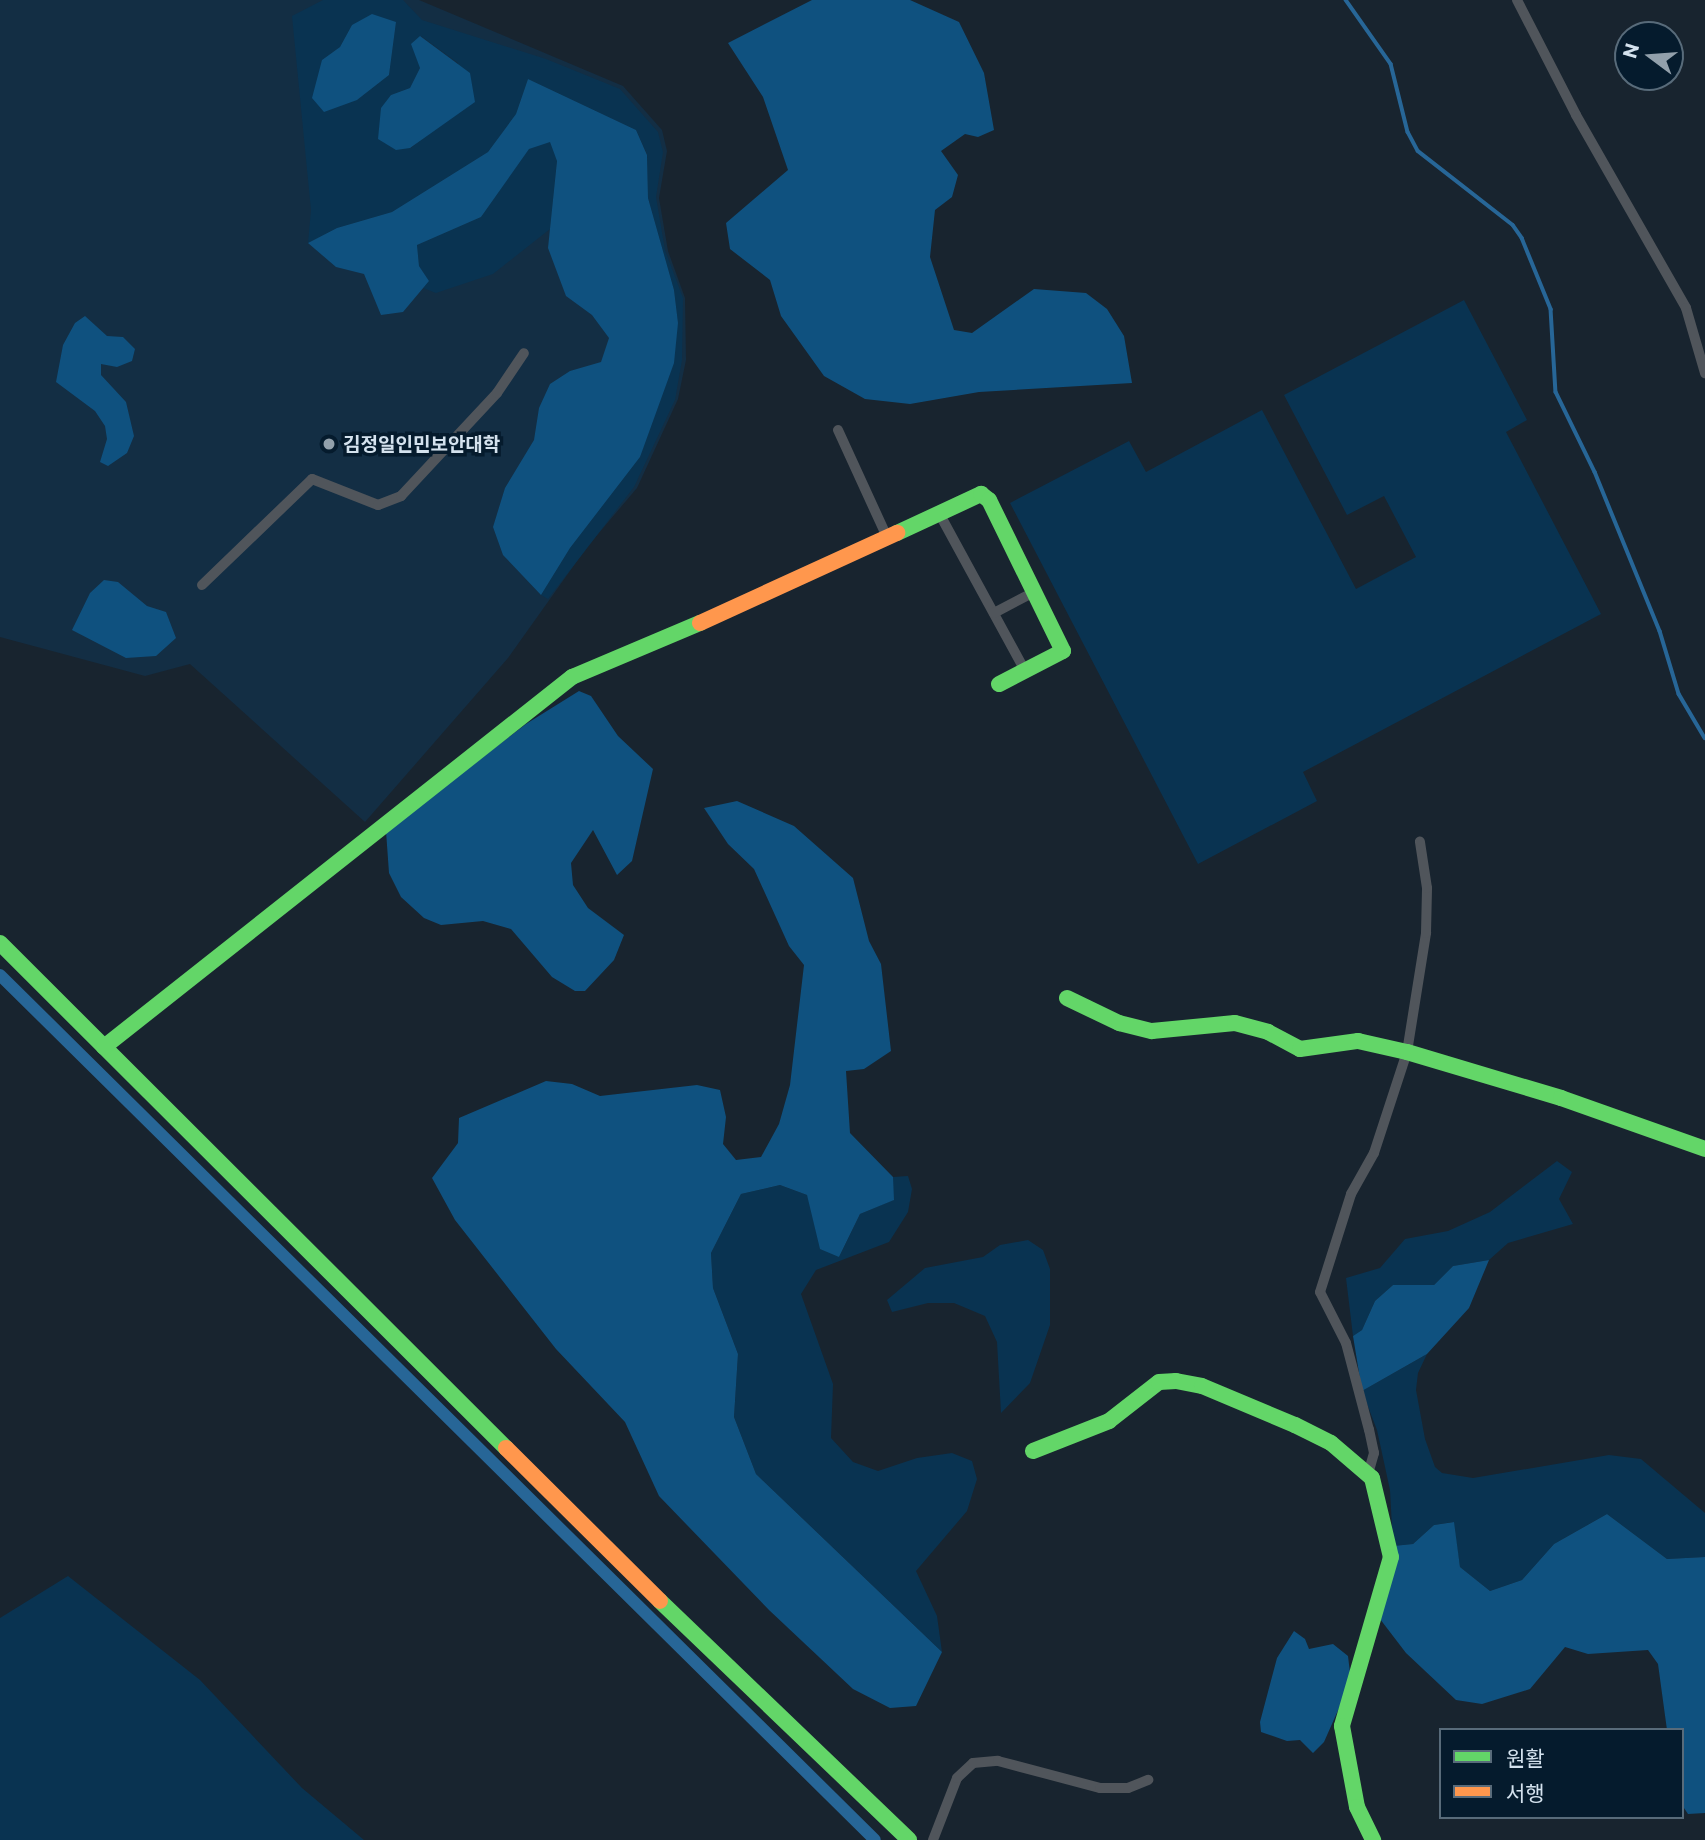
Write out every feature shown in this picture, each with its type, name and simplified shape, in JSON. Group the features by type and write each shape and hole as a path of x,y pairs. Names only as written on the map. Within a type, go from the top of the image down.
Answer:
{"street":[{"path":"1517,0 1576,115 1686,309 1705,373"},
{"path":"202,585 312,478 378,505 401,496 497,393 524,353"},
{"path":"838,430 887,537"},
{"path":"104,1047 572,677 981,494 989,500 1063,651 999,684"},
{"path":"939,513 1025,671"},
{"path":"995,613 1034,592"},
{"path":"1368,1474 1374,1453 1369,1430 1346,1343 1320,1292 1351,1195 1374,1153 1407,1052 1426,933 1427,888 1420,842"},
{"path":"0,943 747,1688 909,1840"},
{"path":"1067,998 1119,1023 1153,1031 1235,1023 1268,1032 1300,1049 1359,1041 1407,1052 1561,1098 1705,1150"},
{"path":"1033,1451 1109,1421 1159,1382 1176,1381 1202,1385 1295,1425 1331,1443 1368,1474 1378,1492 1391,1557 1342,1726 1357,1807 1373,1840"},
{"path":"933,1840 957,1778 973,1763 998,1761 1100,1788 1128,1788 1148,1780"}],"shaded area":[{"name":"김정일인민보안대학","path":"0,0 419,0 623,86 662,130 667,151 659,198 668,251 685,298 686,360 678,399 637,488 587,547 508,658 365,822 190,664 145,676 0,637"},
{"path":"323,0 403,0 422,20 546,59 620,89 658,132 663,152 656,197 665,250 683,298 682,360 675,400 634,487 548,599 541,595 570,548 640,457 678,323 674,290 648,198 647,154 636,130 528,79 516,114 488,152 392,212 337,228 308,243 311,210 292,16","holes":["396,22 389,75 357,100 322,60 340,47 352,25","421,36 458,63 438,126 411,148 391,95 410,88 420,68"]},
{"path":"812,0 910,0 959,22 984,73 994,130 978,137 965,134 941,151 958,175 952,197 935,210 930,257 954,330 972,333 1034,289 1086,293 1107,309 1124,336 1132,383 979,392 910,404 865,399 824,376 781,316 770,280 730,249 726,223 788,170 763,97 728,43"},
{"path":"372,14 396,22 389,75 357,100 324,112 312,98 322,60 340,47 352,25"},
{"path":"420,36 470,73 475,102 410,148 396,150 378,139 381,108 391,95 410,88 420,68 411,44"},
{"path":"528,79 636,130 647,155 648,198 674,290 678,323 674,363 640,457 570,548 541,595 503,555 493,527 505,488 534,440 539,408 550,384 570,371 601,362 609,338 592,315 566,296 548,248 557,161 550,142 529,149 481,217 417,245 419,266 429,281 403,312 381,315 364,274 336,267 308,243 337,228 392,212 488,152 516,114"},
{"path":"550,141 557,160 550,229 493,274 436,293 423,288 429,281 419,266 417,245 481,217 529,148"},
{"path":"1464,300 1527,420 1506,432 1601,614 1303,772 1317,801 1198,864 1010,503 1129,441 1146,472 1262,410 1356,589 1416,557 1384,496 1347,515 1284,395"},
{"path":"85,316 107,336 123,337 135,349 132,361 117,367 101,364 101,375 126,402 134,436 127,453 108,466 100,462 107,439 105,426 95,411 56,382 63,345 75,323"},
{"path":"104,580 118,582 147,606 166,612 176,638 156,656 126,658 72,630 90,593"},
{"path":"579,691 591,696 618,736 653,769 632,861 617,875 593,830 571,863 573,885 588,908 624,935 614,960 585,991 575,991 552,977 511,929 483,921 441,925 424,918 401,897 389,873 386,831 526,724"},
{"path":"737,801 794,826 853,878 869,941 881,964 891,1051 864,1069 846,1071 850,1133 893,1177 894,1200 860,1214 839,1257 820,1249 807,1195 780,1185 741,1194 711,1253 713,1288 738,1354 734,1417 756,1474 942,1652 916,1706 890,1708 853,1689 769,1610 659,1496 625,1422 556,1349 455,1220 432,1178 458,1143 459,1118 546,1081 572,1084 600,1096 697,1085 720,1090 726,1117 723,1144 736,1160 761,1157 779,1124 790,1085 804,965 789,946 754,869 728,844 704,808"},
{"path":"1557,1161 1572,1172 1559,1199 1573,1224 1508,1243 1489,1260 1453,1266 1434,1285 1393,1285 1375,1301 1362,1330 1353,1336 1346,1278 1380,1268 1405,1239 1448,1231 1490,1212"},
{"path":"908,1176 912,1189 908,1212 889,1242 816,1270 801,1294 833,1384 831,1438 853,1462 878,1471 917,1458 952,1453 972,1461 977,1479 967,1511 916,1571 937,1616 942,1652 756,1474 734,1417 738,1354 713,1288 711,1253 741,1194 780,1185 807,1195 839,1257 860,1214 893,1200 893,1177"},
{"path":"1028,1240 1043,1250 1050,1269 1050,1325 1030,1383 1001,1413 997,1342 985,1316 954,1303 928,1303 892,1312 887,1300 925,1268 983,1257 1000,1245"},
{"path":"1489,1260 1469,1308 1427,1354 1362,1391 1353,1336 1362,1330 1375,1301 1393,1285 1434,1285 1453,1266"},
{"path":"1427,1354 1418,1373 1416,1390 1425,1439 1435,1467 1442,1473 1473,1478 1609,1455 1641,1459 1705,1513 1705,1557 1667,1559 1607,1514 1554,1544 1522,1580 1490,1591 1460,1567 1453,1522 1434,1525 1413,1544 1393,1546 1390,1490 1377,1430 1362,1391"},
{"path":"1607,1514 1667,1559 1705,1557 1705,1813 1688,1814 1684,1808 1684,1728 1667,1728 1658,1664 1648,1650 1588,1654 1565,1647 1530,1689 1482,1704 1456,1700 1406,1653 1380,1619 1393,1546 1413,1544 1434,1525 1454,1522 1460,1567 1490,1591 1522,1580 1554,1544"},
{"path":"68,1576 200,1680 302,1788 364,1840 0,1840 0,1618"},
{"path":"1294,1631 1305,1639 1309,1649 1333,1644 1348,1656 1351,1681 1324,1742 1313,1753 1300,1740 1287,1741 1261,1732 1260,1722 1277,1658"}],"waterway":[{"path":"1346,0 1391,64 1408,132 1418,151 1513,225 1522,238 1551,309 1556,392 1595,472 1660,631 1679,694 1705,738"},
{"path":"0,975 875,1840"}],"traffic: fast":[{"path":"897,533 981,494 989,500 1063,651 999,684"},
{"path":"104,1047 572,677 700,623"},
{"path":"0,943 506,1448"},
{"path":"1067,998 1119,1023 1152,1031 1235,1023 1268,1032 1300,1049 1358,1041 1407,1052 1561,1098 1705,1149"},
{"path":"1033,1451 1109,1421 1159,1382 1176,1381 1202,1386 1295,1425 1331,1443 1372,1478 1391,1557 1342,1726 1357,1807 1373,1840"},
{"path":"660,1601 909,1840"}],"traffic: slow":[{"path":"700,623 897,533"},
{"path":"506,1448 660,1601"}],"place":[{"name":"김정일인민보안대학","path":"329,444"}]}
